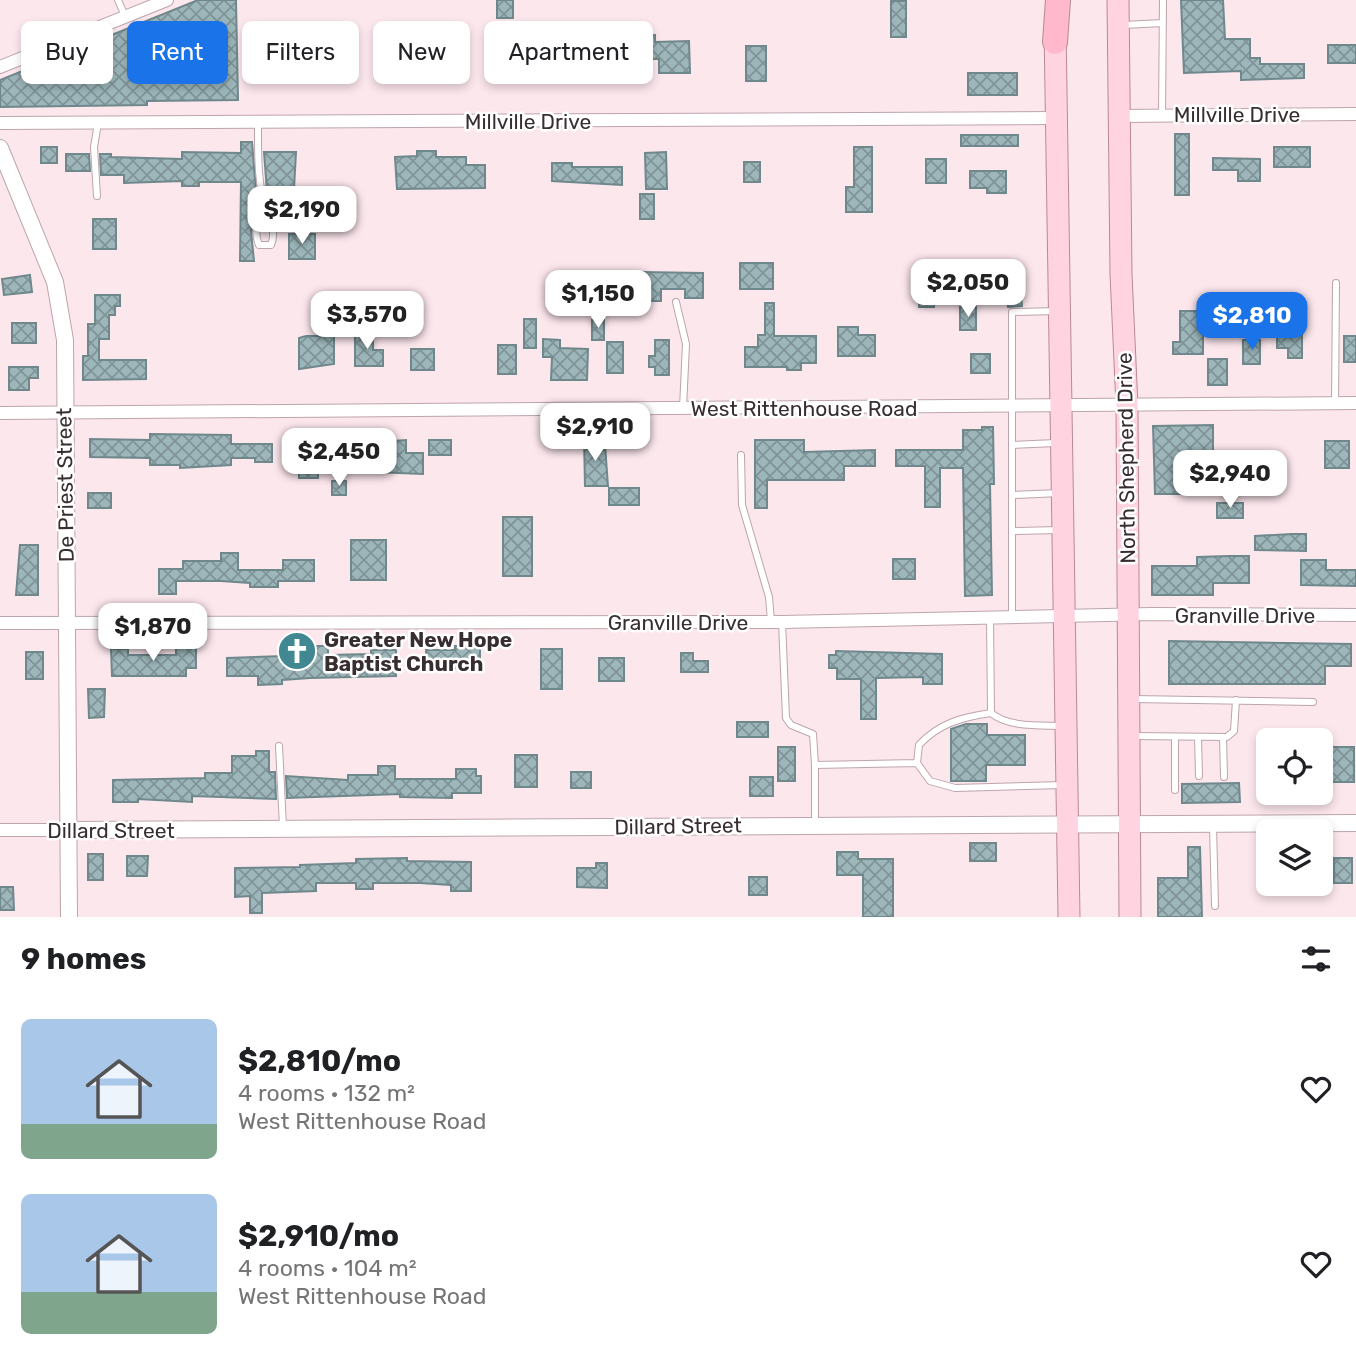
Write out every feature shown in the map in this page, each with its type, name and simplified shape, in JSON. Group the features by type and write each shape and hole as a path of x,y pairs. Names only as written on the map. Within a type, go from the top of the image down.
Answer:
{"highway":[{"path":"1055,42 1056,0"}],"main road":[{"name":"North Shepherd Drive","path":"1118,0 1127,405 1127,825 1130,917"},
{"path":"1055,42 1069,917"}],"street":[{"path":"0,67 159,1"},
{"name":"Millville Drive","path":"1119,116 1356,114"},
{"name":"Millville Drive","path":"0,123 1055,118"},
{"name":"De Priest Street","path":"0,148 55,282 65,340 69,917"},
{"name":"West Rittenhouse Road","path":"0,413 1356,404"},
{"name":"Granville Drive","path":"0,623 776,622 1127,615 1356,615"},
{"name":"Dillard Street","path":"0,830 1356,823"}],"lane":[{"path":"118,0 125,16"},
{"path":"1162,115 1163,0"},
{"path":"1118,25 1163,23"},
{"path":"258,122 261,179 266,210 273,225 271,245 264,246 259,245 256,229 258,220 266,210"},
{"path":"97,196 94,147 98,123"},
{"path":"1335,404 1336,283"},
{"path":"676,302 686,344 683,408"},
{"path":"1013,618 1012,312 1059,310"},
{"path":"1013,445 1062,443"},
{"path":"741,455 742,505 776,622 786,718 791,725 813,734 815,825"},
{"path":"1013,495 1063,493"},
{"path":"1013,531 1063,530"},
{"path":"989,618 991,713"},
{"path":"1127,700 1154,697 1313,702"},
{"path":"1127,736 1223,737 1234,730 1236,700"},
{"path":"1065,726 1026,725 997,718 991,713 960,718 941,726 919,744 917,763 930,782 955,788 1066,785"},
{"path":"1175,737 1175,790"},
{"path":"1198,737 1199,776"},
{"path":"1223,737 1224,777"},
{"path":"279,746 283,829"},
{"path":"815,765 917,763"},
{"path":"1213,825 1215,906"}],"building":[{"path":"198,0 236,0 238,100 147,101 147,105 0,107 0,80 21,72 21,84 113,84 113,34 127,29 127,84 228,84 228,21 146,21"},
{"path":"497,0 513,0 513,18 497,18"},
{"path":"1181,0 1223,0 1225,39 1250,39 1250,58 1260,58 1260,64 1304,64 1304,78 1241,80 1241,71 1184,73"},
{"path":"891,1 906,1 906,37 891,37"},
{"path":"653,35 655,42 689,41 690,73 659,73 659,59 653,59"},
{"path":"1328,45 1356,45 1356,63 1328,63"},
{"path":"746,46 766,46 766,81 746,81"},
{"path":"968,73 1017,73 1017,95 968,95"},
{"path":"1175,134 1189,134 1189,195 1175,195"},
{"path":"961,135 1018,135 1018,146 961,146"},
{"path":"241,142 252,142 256,191 251,231 254,261 240,261 241,182 199,182 199,186 182,186 182,181 124,183 124,175 101,175 100,154 111,154 111,157 182,159 182,152 241,153"},
{"path":"41,147 57,147 57,163 41,163"},
{"path":"854,147 872,147 872,212 846,212 846,187 854,187"},
{"path":"1274,147 1310,147 1310,167 1274,167"},
{"path":"417,151 436,151 436,157 466,157 466,165 485,165 485,188 397,189 395,157 417,156"},
{"path":"264,152 296,152 292,226 278,226 277,191 267,191"},
{"path":"666,152 667,189 646,189 645,153"},
{"path":"66,154 89,154 90,171 66,171"},
{"path":"1213,158 1260,159 1260,181 1238,181 1238,170 1213,170"},
{"path":"926,159 946,159 946,183 926,183"},
{"path":"744,162 760,162 760,182 744,182"},
{"path":"552,163 572,163 572,167 622,167 622,185 552,181"},
{"path":"970,171 1006,171 1006,193 987,193 987,188 970,188"},
{"path":"640,194 654,194 654,219 640,219"},
{"path":"93,219 116,219 116,249 93,249"},
{"path":"289,234 315,234 315,259 289,259"},
{"path":"740,263 773,263 773,289 740,289"},
{"path":"919,271 934,271 934,307 919,307"},
{"path":"641,272 703,273 703,298 685,298 685,289 661,289 661,301 641,301"},
{"path":"984,274 1019,274 1022,306 1008,307 1008,290 984,290"},
{"path":"30,275 32,292 4,295 2,279"},
{"path":"95,295 120,295 120,306 115,306 115,315 109,315 109,339 99,339 99,360 146,360 146,379 83,380 83,356 88,356 88,324 95,324"},
{"path":"765,303 774,303 774,336 816,336 816,363 801,363 801,370 787,370 787,367 745,367 745,347 758,347 758,335 765,335"},
{"path":"960,307 976,307 976,330 960,330"},
{"path":"1180,311 1203,311 1203,354 1173,354 1173,342 1180,342"},
{"path":"524,319 536,319 536,348 524,348"},
{"path":"592,320 604,320 604,340 592,340"},
{"path":"12,323 36,323 36,343 12,343"},
{"path":"1286,326 1302,326 1302,358 1288,358 1288,348 1277,348 1277,337 1286,337"},
{"path":"838,327 858,327 858,335 875,335 875,356 838,356"},
{"path":"355,332 373,332 373,350 383,350 383,366 355,366"},
{"path":"334,336 334,364 299,369 299,338"},
{"path":"1344,336 1356,336 1356,362 1344,362"},
{"path":"543,339 560,340 560,348 588,349 587,380 551,380 552,357 543,357"},
{"path":"655,340 669,340 669,375 655,375 655,367 649,367 649,356 655,356"},
{"path":"1243,340 1260,340 1260,364 1243,364"},
{"path":"607,342 623,342 623,373 607,373"},
{"path":"498,345 516,345 516,374 498,374"},
{"path":"411,349 434,349 434,370 411,370"},
{"path":"971,354 990,354 990,373 971,373"},
{"path":"1208,359 1227,359 1227,385 1208,385"},
{"path":"9,367 38,367 38,378 29,378 29,390 9,390"},
{"path":"1213,425 1213,494 1155,494 1153,426"},
{"path":"982,427 993,427 994,484 990,484 992,595 965,596 963,468 940,468 940,507 925,507 925,466 896,466 896,450 963,450 963,430 982,430"},
{"path":"150,434 231,435 231,444 272,444 272,462 255,462 255,458 231,458 231,465 180,468 180,465 150,465 150,458 90,457 90,439 150,440"},
{"path":"584,437 599,437 599,445 605,445 608,486 585,486"},
{"path":"406,440 406,453 423,453 423,474 373,472 373,450 394,450 393,441"},
{"path":"429,440 451,440 451,455 429,455"},
{"path":"755,440 804,440 804,452 875,450 875,466 844,466 844,480 767,480 767,508 755,508"},
{"path":"1325,441 1349,441 1349,468 1325,468"},
{"path":"299,450 318,450 318,478 299,478"},
{"path":"332,481 346,481 346,495 332,495"},
{"path":"609,488 639,488 639,505 609,505"},
{"path":"88,493 111,493 111,508 88,508"},
{"path":"1217,503 1243,503 1243,518 1217,518"},
{"path":"503,517 532,517 532,576 503,576"},
{"path":"1306,534 1306,551 1255,550 1255,536"},
{"path":"351,540 386,540 386,580 351,580"},
{"path":"20,545 38,545 38,595 16,595"},
{"path":"221,553 238,553 238,570 283,570 283,560 314,560 314,581 278,581 278,587 250,587 250,583 176,581 176,594 159,594 159,569 183,569 183,561 221,561"},
{"path":"1249,556 1249,583 1213,583 1213,595 1152,595 1152,566 1197,566 1197,557"},
{"path":"893,559 915,559 915,579 893,579"},
{"path":"1301,560 1326,560 1326,570 1356,570 1356,586 1301,585"},
{"path":"1169,641 1351,644 1351,666 1325,666 1325,684 1169,684"},
{"path":"314,646 328,646 328,655 371,654 371,650 396,650 396,676 310,678 282,680 282,684 258,685 258,676 227,676 227,658 285,656 285,650 314,650"},
{"path":"455,646 480,646 480,667 426,670 426,650 455,650"},
{"path":"176,648 196,648 196,668 186,668 186,676 112,676 111,649 128,649 128,655 176,655"},
{"path":"541,649 562,649 562,689 541,689"},
{"path":"836,651 942,654 942,684 923,684 923,677 876,678 876,719 861,719 861,679 837,679 837,668 829,668 829,655 836,655"},
{"path":"26,652 43,652 43,679 26,679"},
{"path":"681,653 693,653 693,661 708,661 708,672 681,672"},
{"path":"599,658 624,658 624,681 599,681"},
{"path":"88,689 105,689 104,717 89,718"},
{"path":"737,722 768,722 768,737 737,737"},
{"path":"966,724 987,724 987,735 1025,735 1025,765 986,765 986,781 951,781 951,729"},
{"path":"778,747 795,747 795,781 778,781"},
{"path":"1333,747 1354,747 1354,782 1333,782"},
{"path":"256,751 269,751 269,772 275,772 276,799 192,796 192,802 138,799 138,802 113,802 113,780 205,778 205,773 232,773 232,756 256,756"},
{"path":"515,755 537,755 537,787 515,787"},
{"path":"378,766 395,766 395,779 456,779 456,769 476,769 476,776 481,776 481,793 452,793 452,798 400,797 400,794 287,798 286,776 348,780 348,775 378,775"},
{"path":"571,772 591,772 591,788 571,788"},
{"path":"750,777 773,777 773,796 750,796"},
{"path":"1239,783 1240,802 1182,803 1182,784"},
{"path":"970,843 996,843 996,861 970,861"},
{"path":"1188,847 1200,847 1202,917 1158,917 1158,878 1188,878"},
{"path":"837,852 858,852 858,859 893,859 893,917 863,917 863,875 837,875"},
{"path":"88,854 103,854 103,880 88,880"},
{"path":"127,856 148,856 147,876 127,876"},
{"path":"407,858 407,861 471,862 471,891 451,891 451,885 420,883 373,883 373,889 356,889 356,883 316,883 316,891 262,893 262,913 250,913 250,896 235,897 235,868 300,867 356,863 356,859"},
{"path":"1334,858 1352,858 1352,883 1334,883"},
{"path":"596,863 607,863 607,888 577,887 577,868 596,868"},
{"path":"749,877 767,877 767,895 749,895"},
{"path":"0,887 13,887 14,910 0,910"}],"place":[{"name":"Greater New Hope Baptist Church","path":"297,651"}]}
